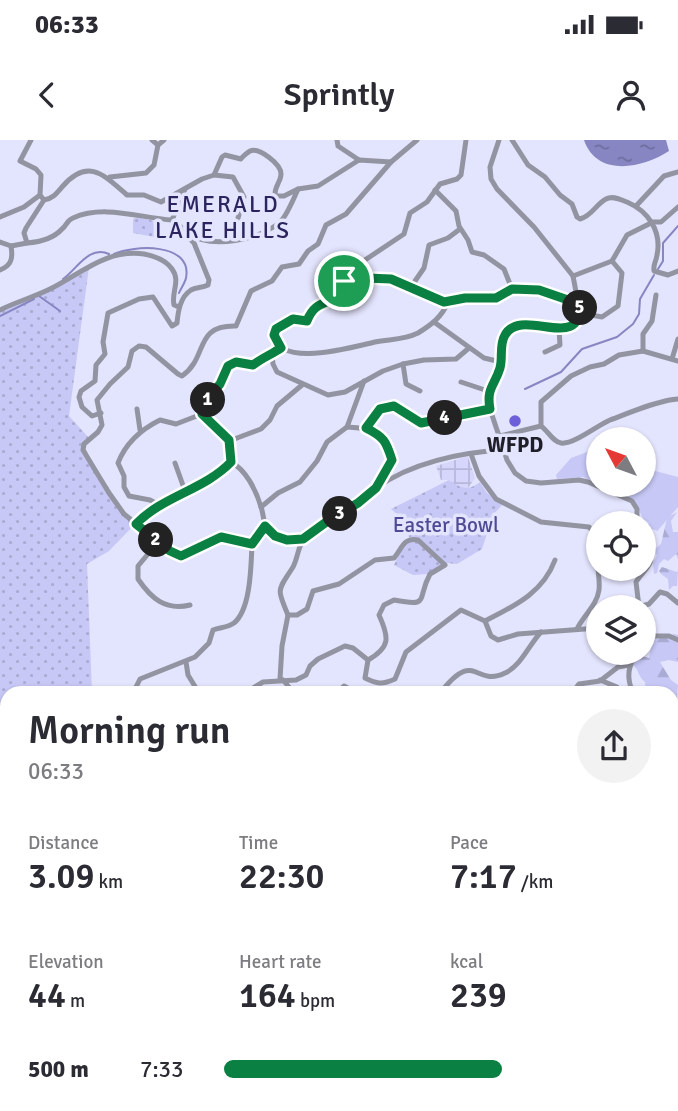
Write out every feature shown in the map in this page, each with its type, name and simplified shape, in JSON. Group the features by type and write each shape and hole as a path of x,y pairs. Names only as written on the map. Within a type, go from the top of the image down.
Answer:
{"street":[{"path":"27,243 24,233 42,197 41,175 36,169 20,161 31,140"},
{"path":"152,140 158,145"},
{"path":"0,217 42,197 54,196 77,173 90,172 110,177 146,173 154,165 158,145 164,140"},
{"path":"337,140 338,146 359,160 391,162"},
{"path":"252,544 221,537 181,556 174,554 136,524 115,503 83,450 83,444 98,432 102,425 97,400 128,367 135,348 146,347 178,374 185,374 195,364 201,345 214,330 220,326 236,326 240,322 251,291 272,281 282,267 299,264 308,251 318,244 326,225 346,214 391,162 417,140"},
{"path":"448,302 445,310 434,322 399,340 375,342 344,350 300,354 281,348 274,335 274,330 288,320 307,321 318,304 331,300 350,268 404,234 410,213 427,202 439,184 457,179 461,175 466,140"},
{"path":"499,140 490,167 491,179 573,276 580,313 573,324 559,329 536,325 515,326 505,335 501,362 488,391 490,409 510,467 526,481 541,483 579,480 594,484 632,501 637,511"},
{"path":"512,140 528,166 545,177 559,195 574,206 580,219 590,214 606,198 615,197 636,206 653,222 658,243 654,271 668,275 678,271"},
{"path":"214,176 224,155 241,159 254,150 277,164 281,177 275,186 275,196 284,196 298,189 327,182 359,160"},
{"path":"636,206 664,176 678,173"},
{"path":"110,177 127,195 144,195 161,202 186,187 214,176 233,177 244,197 238,218 238,240"},
{"path":"172,220 186,187"},
{"path":"177,226 200,240 247,240 279,223 288,213 290,202 298,189"},
{"path":"435,190 456,211 460,229 473,253 484,255 506,271 512,289"},
{"path":"573,276 612,261 628,235 653,222 661,222 678,207"},
{"path":"0,242 11,246 52,238 69,219 87,213 146,215 172,220 194,243 209,280 208,285 188,292 178,307 177,323 172,326 153,297 139,299 108,313 103,342 105,354 96,365 95,382 81,391 79,397 87,413 92,416 101,413"},
{"path":"414,289 415,281 424,268 429,245 453,235 460,229"},
{"path":"0,270 7,267 12,260 11,246"},
{"path":"0,310 125,252 157,257 171,267 177,277 173,301 178,307"},
{"path":"580,313 602,317 618,306 622,273 612,261"},
{"path":"344,281 379,277 391,279 448,302 465,298 496,298 512,289 539,290 571,301 579,301"},
{"path":"643,351 643,334 652,321 656,295"},
{"path":"434,322 487,360 501,362"},
{"path":"545,352 559,345 559,329"},
{"path":"678,339 675,360 643,351 619,355 604,364 571,376 541,402 541,426 555,441 568,443 610,420 661,401 678,399"},
{"path":"159,505 150,500 129,496 124,487 124,476 118,466 120,458 141,430 160,420 176,424 202,414 228,366 236,362 253,365 281,348"},
{"path":"272,354 277,372 328,395 345,392 403,364 456,359 469,348"},
{"path":"403,364 405,384 420,391"},
{"path":"261,507 278,493 300,482 317,461 327,442 347,427 364,381"},
{"path":"461,382 488,391"},
{"path":"229,440 261,429 270,420 277,406 302,385"},
{"path":"366,428 380,409 386,407 394,406 421,423 490,409"},
{"path":"137,409 141,430"},
{"path":"202,414 229,440 231,462"},
{"path":"500,436 541,426"},
{"path":"347,427 366,428 382,436 392,460 376,488"},
{"path":"231,462 246,475 261,507 265,526 275,536 287,540 303,539 376,488 406,471 471,454 504,450"},
{"path":"471,454 479,476 496,499 541,522 586,527"},
{"path":"136,524 159,505 209,480 231,462"},
{"path":"174,463 185,491"},
{"path":"136,686 140,679 195,657 209,643 213,630 237,621 248,593 252,544 265,526"},
{"path":"280,679 282,646 288,615 280,596 280,588 295,565 303,539"},
{"path":"288,615 297,615 307,610 313,591 338,584 375,560 394,558 404,542 418,540 445,566 428,577 423,597 417,602 407,604 390,600 381,608 379,615 387,632 387,643 380,653 368,660"},
{"path":"158,542 138,566 138,579 160,603 181,607 190,605"},
{"path":"485,621 533,594 548,577 555,560"},
{"path":"577,629 594,606 599,581"},
{"path":"656,596 660,592 665,593 678,603"},
{"path":"368,660 365,678 378,685 395,680 405,652 457,611 464,610 485,621 491,636 498,640 517,634 586,629"},
{"path":"445,686 453,676 466,670 477,671 484,676 504,674 518,665 526,649 541,632"},
{"path":"656,636 669,636 678,640"},
{"path":"257,686 280,679 296,680 306,675 310,666 318,659 345,646 353,648 368,660"},
{"path":"186,662 188,675 194,686"},
{"path":"577,686 600,680 618,667 629,665 630,686"},
{"path":"280,679 289,686"},
{"path":"600,680 615,686"}],"shaded area":[{"path":"468,457 475,478 468,488 460,488 449,480 441,480 436,466"}],"green space":[{"path":"137,217 154,221 153,223 158,225 155,237 133,233 133,219"},
{"path":"89,267 69,416 89,438 84,444 90,460 134,525 109,551 87,564 92,686 0,686 0,310 47,290"},
{"path":"586,452 586,478 557,479 556,475 571,458"},
{"path":"656,471 678,477 678,507 659,529 656,527 656,511 639,511 633,499 629,497 656,497"},
{"name":"Easter Bowl","path":"449,480 464,488 480,482 487,493 502,505 493,515 482,549 457,564 448,563 428,574 413,575 394,565 403,546 410,541 405,521 391,509"},
{"path":"677,512 671,521 673,532 678,532 678,559 676,554 668,561 664,559 656,573 656,548 661,544 667,518"},
{"path":"662,567 677,572 678,570 677,586 669,590 668,579 659,571"},
{"path":"678,635 678,662 660,662 678,686 645,686 633,665 656,665 656,639"}],"water":[{"path":"584,140 666,140 669,151 647,162 610,165 590,152"}],"waterway":[{"path":"658,269 663,261 663,243 678,226"},
{"path":"114,254 147,248 171,252 186,266 186,278 179,293"},
{"path":"63,279 89,255 102,252 109,254"},
{"path":"525,389 561,372 582,349 617,337 633,324 639,314 640,299 654,275"},
{"path":"39,296 60,311"},
{"path":"0,316 34,299"}],"place":[{"name":"WFPD","path":"515,421"}],"district":[{"name":"EMERALD LAKE HILLS","path":"223,217"}],"route":[{"path":"385,278 448,302 459,298 496,298 512,289 539,290 565,300 579,301 580,313 575,322 564,329 523,324 515,326 506,334 502,343 500,367 488,391 490,409 421,423 394,406 380,409 366,428 382,436 392,460 376,488 303,539 287,540 275,536 265,526 252,544 221,537 187,554 174,554 136,524 159,505 209,480 231,462 229,440 202,414 228,366 233,362 253,365 281,348 274,330 288,320 307,321 318,304 337,295 344,281 385,278"}]}
